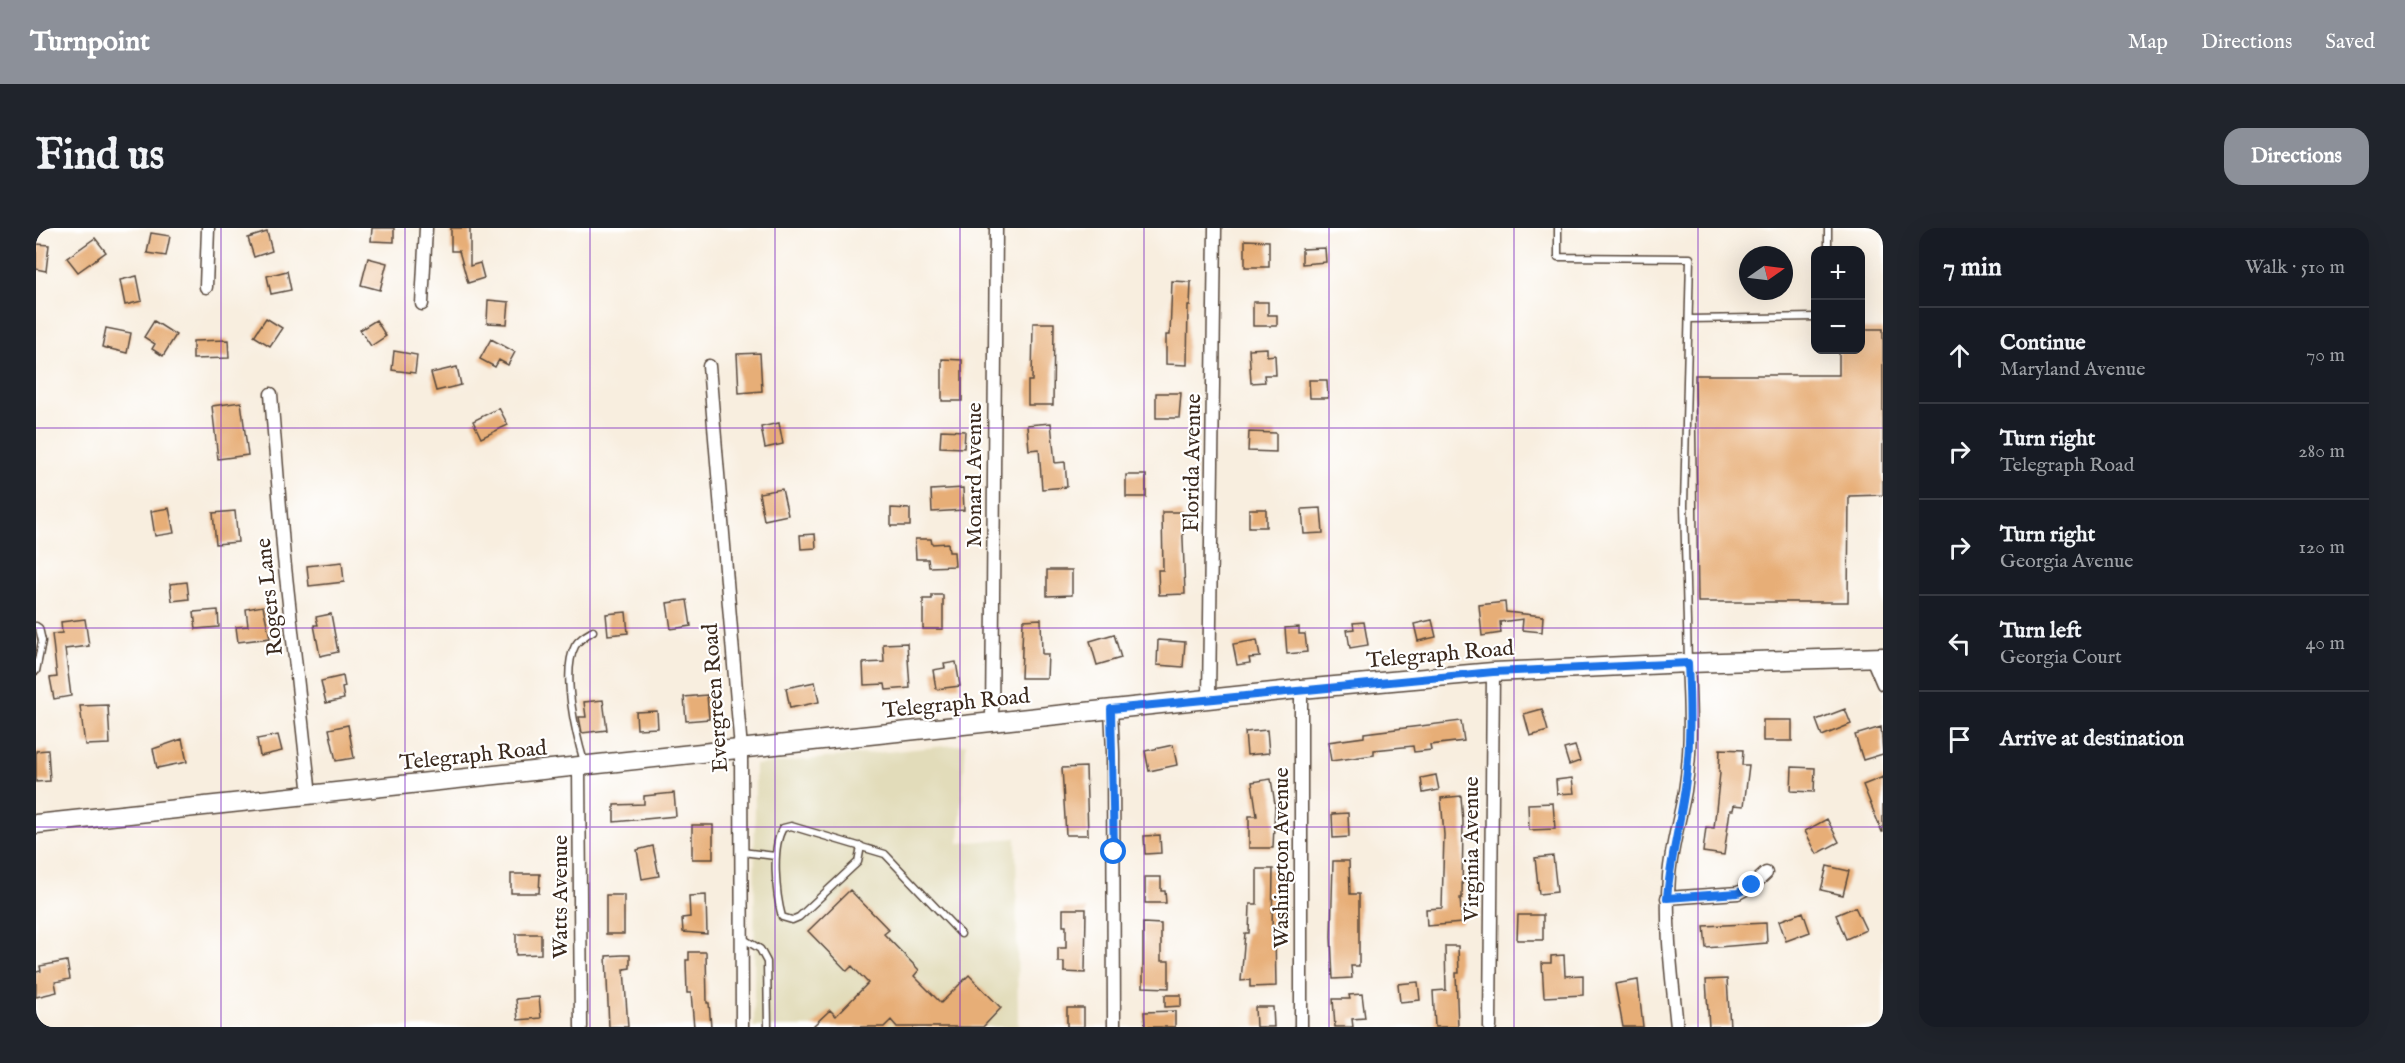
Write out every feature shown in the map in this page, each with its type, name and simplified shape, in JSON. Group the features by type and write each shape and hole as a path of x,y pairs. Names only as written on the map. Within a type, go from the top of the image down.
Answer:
{"main road":[{"name":"Telegraph Road","path":"36,824 1301,689 1493,672 1688,663 1878,658"}],"street":[{"path":"206,287 208,228"},
{"path":"422,304 426,228"},
{"name":"Monard Avenue","path":"992,722 996,228"},
{"name":"Florida Avenue","path":"1209,699 1215,228"},
{"name":"Evergreen Road","path":"709,366 741,749 742,1027"},
{"name":"Rogers Lane","path":"271,394 284,558 310,795"},
{"path":"1878,658 1883,684"},
{"path":"1677,1027 1667,898 1669,872 1685,789 1689,753 1688,663"},
{"name":"Virginia Avenue","path":"1490,1027 1493,672"},
{"name":"Washington Avenue","path":"1301,689 1301,1027"},
{"path":"1111,709 1114,1027"},
{"name":"Watts Avenue","path":"581,1027 582,766"},
{"path":"1667,898 1738,893 1766,873"}],"lane":[{"path":"1558,228 1558,257 1690,258 1684,505 1688,663"},
{"path":"1828,228 1828,246"},
{"path":"1689,319 1811,316"},
{"path":"36,626 39,628 42,641 36,671"},
{"path":"582,766 571,716 571,658 575,645 583,636 593,631"},
{"path":"861,846 858,862 799,917 792,920 782,917 775,856 778,835 783,828 791,826 861,846 885,854 961,934"},
{"path":"741,851 775,856"},
{"path":"742,938 760,949 767,962 768,1027"}],"shaded area":[{"path":"966,744 959,843 1016,838 1018,1027 754,1027 755,765"}],"building":[{"path":"372,228 394,228 394,242 371,241"},
{"path":"451,228 470,228 470,266 480,263 484,278 468,283 459,251 451,251"},
{"path":"267,232 272,251 254,257 248,238"},
{"path":"151,233 170,236 166,256 147,253"},
{"path":"95,238 106,252 78,272 67,258"},
{"path":"1245,240 1269,241 1269,267 1245,267"},
{"path":"36,244 49,245 46,271 36,269"},
{"path":"1325,248 1326,262 1302,264 1302,249"},
{"path":"368,258 387,263 380,290 361,285"},
{"path":"287,271 291,290 271,294 267,276"},
{"path":"137,276 142,301 125,305 120,280"},
{"path":"1172,281 1191,282 1190,306 1188,306 1187,365 1166,364 1166,335 1170,335"},
{"path":"488,300 509,302 507,324 487,323"},
{"path":"1253,302 1268,302 1268,315 1277,315 1277,326 1253,326"},
{"path":"266,318 282,328 270,346 254,336"},
{"path":"376,320 386,336 371,346 360,330"},
{"path":"154,321 176,335 163,356 152,349 155,344 144,337"},
{"path":"1033,323 1054,323 1053,405 1028,405 1028,381 1032,381"},
{"path":"106,328 131,333 127,353 102,347"},
{"path":"1865,329 1883,329 1883,495 1849,496 1848,602 1698,602 1695,375 1839,375 1839,354 1865,354"},
{"path":"491,339 515,352 508,365 499,360 495,367 480,359"},
{"path":"228,340 229,358 193,359 193,341"},
{"path":"1267,348 1267,356 1275,355 1276,375 1264,375 1265,382 1251,383 1249,349"},
{"path":"394,351 417,355 415,373 392,370"},
{"path":"760,353 762,391 739,393 737,354"},
{"path":"942,359 962,360 962,401 942,401"},
{"path":"457,367 461,385 436,391 431,373"},
{"path":"1309,380 1327,380 1328,398 1310,398"},
{"path":"1156,393 1181,393 1179,418 1156,418"},
{"path":"241,402 248,455 218,459 212,406"},
{"path":"499,408 508,425 481,438 473,421"},
{"path":"779,423 783,444 765,448 761,427"},
{"path":"1051,423 1055,463 1065,462 1067,487 1042,489 1039,449 1029,450 1027,425"},
{"path":"941,430 965,431 964,448 940,447"},
{"path":"1249,432 1276,433 1276,452 1248,451"},
{"path":"1126,475 1146,475 1146,497 1126,497"},
{"path":"963,488 964,510 932,512 931,490"},
{"path":"782,489 788,515 764,520 759,493"},
{"path":"169,508 174,533 155,536 151,511"},
{"path":"891,508 910,509 910,526 891,526"},
{"path":"1321,508 1323,533 1304,534 1302,509"},
{"path":"1249,509 1266,509 1266,527 1249,527"},
{"path":"235,511 238,542 216,544 213,513"},
{"path":"1162,512 1182,512 1185,594 1159,595 1158,570 1163,570"},
{"path":"815,534 816,548 801,549 800,535"},
{"path":"915,539 931,539 932,544 948,543 949,552 954,552 955,566 929,567 928,559 916,559"},
{"path":"342,562 344,582 309,586 307,566"},
{"path":"1047,570 1072,570 1072,595 1047,596"},
{"path":"187,582 189,599 172,601 170,584"},
{"path":"932,595 943,595 943,629 923,629 923,599 932,599"},
{"path":"687,600 691,626 671,629 667,603"},
{"path":"1505,602 1506,612 1543,616 1542,632 1522,630 1523,619 1500,622 1501,633 1482,636 1479,605"},
{"path":"263,606 270,638 238,642 236,627 248,626 246,609"},
{"path":"218,610 219,627 196,629 194,612"},
{"path":"626,612 628,633 608,635 606,614"},
{"path":"331,614 338,652 320,656 314,625 318,625 316,617"},
{"path":"85,619 89,646 65,649 71,696 54,699 50,678 57,677 52,634 62,633 61,622"},
{"path":"1041,619 1042,654 1048,654 1047,678 1021,678 1023,620"},
{"path":"1432,620 1436,637 1418,641 1414,624"},
{"path":"1364,622 1368,645 1350,648 1347,630 1354,629 1353,623"},
{"path":"1299,627 1299,634 1305,634 1307,652 1287,654 1285,628"},
{"path":"1114,634 1121,658 1097,665 1090,641"},
{"path":"1158,640 1185,642 1183,667 1157,665"},
{"path":"1257,640 1260,657 1249,658 1250,663 1237,665 1233,644"},
{"path":"907,643 910,688 886,690 885,684 864,685 863,663 884,662 883,644"},
{"path":"956,662 960,686 936,689 933,670 945,668 944,664"},
{"path":"343,676 344,699 326,703 321,681"},
{"path":"815,682 819,702 790,708 786,688"},
{"path":"707,695 709,719 686,721 684,697"},
{"path":"603,700 607,730 582,733 579,717 586,717 584,702"},
{"path":"108,705 110,744 85,745 80,706"},
{"path":"1542,709 1548,731 1530,736 1524,714"},
{"path":"1845,709 1851,724 1822,736 1816,720"},
{"path":"657,711 658,728 637,729 636,712"},
{"path":"1763,720 1792,720 1792,741 1763,741"},
{"path":"1461,721 1464,741 1430,745 1431,750 1414,752 1413,746 1374,750 1374,755 1331,761 1328,742 1364,737 1364,733"},
{"path":"348,725 354,758 336,761 329,729"},
{"path":"1881,727 1883,754 1863,760 1855,735"},
{"path":"1267,730 1269,753 1247,755 1245,732"},
{"path":"278,735 282,751 260,756 257,739"},
{"path":"182,739 187,762 157,768 153,749"},
{"path":"1173,745 1177,765 1149,771 1145,751"},
{"path":"1575,746 1580,761 1569,765 1564,749"},
{"path":"1720,749 1743,750 1742,765 1749,765 1744,806 1734,805 1733,810 1730,810 1724,855 1703,852 1706,827 1714,828 1720,773"},
{"path":"48,750 50,781 36,782 36,751"},
{"path":"1086,767 1088,835 1066,835 1062,768"},
{"path":"1792,767 1815,768 1814,792 1791,791"},
{"path":"1436,775 1439,790 1423,793 1421,778"},
{"path":"1883,777 1883,832 1882,832 1863,785"},
{"path":"1572,778 1574,793 1557,794 1556,780"},
{"path":"1271,779 1275,804 1273,848 1249,848 1249,816 1257,816 1252,782"},
{"path":"674,793 676,816 614,822 614,805 644,804 644,796"},
{"path":"1461,796 1463,822 1462,898 1460,898 1462,923 1427,926 1426,909 1442,908 1444,835 1441,798"},
{"path":"1553,803 1555,829 1529,830 1528,804"},
{"path":"1348,813 1349,837 1333,838 1332,814"},
{"path":"1827,819 1839,842 1817,854 1805,831"},
{"path":"692,825 713,825 713,859 692,859"},
{"path":"1160,835 1161,853 1145,854 1144,836"},
{"path":"653,846 659,876 642,879 637,850"},
{"path":"1553,856 1557,892 1539,894 1535,858"},
{"path":"1333,861 1349,861 1350,894 1359,894 1359,966 1351,966 1352,978 1333,979 1331,937"},
{"path":"1827,866 1849,871 1843,895 1821,890"},
{"path":"1257,869 1273,869 1272,934 1275,934 1276,986 1250,987 1250,980 1241,981 1245,933 1249,933 1250,904 1257,904"},
{"path":"511,874 540,874 539,893 511,893"},
{"path":"1145,877 1161,877 1161,891 1165,891 1166,903 1145,903"},
{"path":"850,890 889,930 884,934 919,970 914,976 941,1003 969,975 1001,1008 983,1027 897,1027 891,1020 884,1027 812,1027 830,1010 836,1016 868,983 852,966 847,971 808,931"},
{"path":"606,895 624,895 624,934 606,934"},
{"path":"706,895 707,934 683,932 682,918 690,917 689,896"},
{"path":"1855,907 1866,930 1846,939 1836,915"},
{"path":"1063,909 1086,909 1085,973 1064,972 1064,962 1058,962 1058,948 1066,948"},
{"path":"1803,912 1810,932 1786,941 1779,921"},
{"path":"1518,915 1543,915 1543,940 1517,940"},
{"path":"1143,923 1161,924 1161,961 1169,961 1169,988 1143,987"},
{"path":"1766,923 1767,943 1706,948 1704,926"},
{"path":"516,934 541,934 541,954 516,955"},
{"path":"1445,946 1458,946 1459,973 1456,973 1458,1027 1435,1027 1433,991 1446,990"},
{"path":"689,952 706,952 707,1003 709,1003 711,1027 694,1027 691,993 687,993 686,960 689,960"},
{"path":"630,955 630,968 624,969 628,1027 609,1027 606,956"},
{"path":"1564,955 1565,976 1583,975 1583,995 1544,997 1542,963 1551,963 1551,956"},
{"path":"67,961 70,979 55,982 57,992 36,997 36,972 41,971 40,966"},
{"path":"1727,979 1730,1027 1709,1027 1706,980"},
{"path":"1638,980 1643,1027 1623,1027 1615,984"},
{"path":"1418,982 1420,1000 1400,1002 1398,984"},
{"path":"1362,994 1365,1018 1352,1019 1353,1027 1335,1027 1333,999 1350,999 1349,995"},
{"path":"1165,995 1181,995 1181,1006 1165,1007"},
{"path":"539,997 541,1018 518,1020 516,999"},
{"path":"1255,1007 1273,1007 1274,1027 1256,1027"},
{"path":"1067,1008 1084,1008 1084,1027 1067,1027"},
{"path":"1175,1011 1175,1027 1145,1027 1144,1012"}],"route":[{"path":"1114,852 1111,709 1493,672 1688,663 1689,753 1685,789 1669,872 1667,898 1738,893 1752,885"}]}
